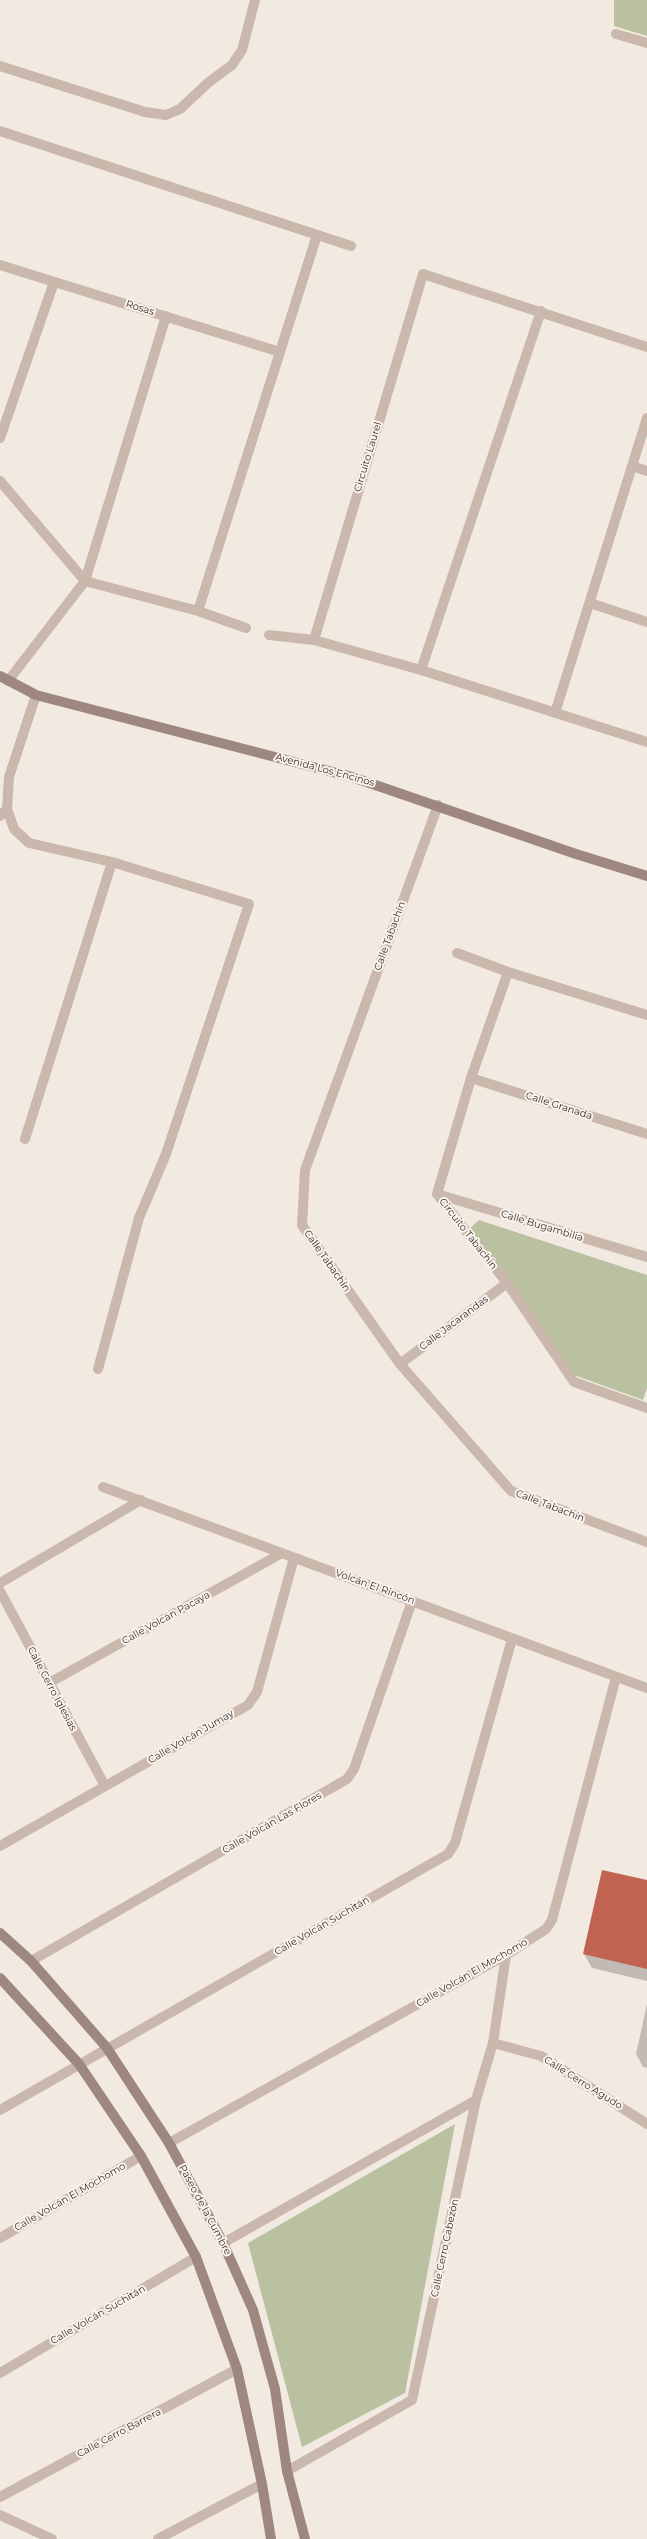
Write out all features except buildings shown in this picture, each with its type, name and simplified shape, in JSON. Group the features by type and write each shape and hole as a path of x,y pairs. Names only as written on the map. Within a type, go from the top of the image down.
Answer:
{"street":[{"path":"0,66 145,112 166,115 180,109 209,82 232,65 242,50 255,0"},
{"path":"616,34 647,43"},
{"path":"0,131 351,246"},
{"path":"198,611 317,235"},
{"name":"Rosas","path":"0,265 280,352"},
{"name":"Circuito Laurel","path":"314,640 423,274 541,311"},
{"path":"0,438 54,282"},
{"path":"421,670 541,311 647,347"},
{"path":"4,678 85,581 166,316"},
{"path":"555,713 647,418"},
{"path":"632,466 647,470"},
{"path":"0,481 85,581 198,611 246,628"},
{"path":"590,603 647,622"},
{"path":"269,635 314,640 421,670 647,742"},
{"name":"Avenida Los Encinos","path":"4,678 36,695 352,777 438,804 576,854 647,876"},
{"path":"36,695 9,777 4,813 14,830 30,842 112,862 249,904 166,1154 139,1218 98,1370"},
{"name":"Calle Tabachín","path":"438,804 305,1170 302,1225 400,1364 511,1491 647,1542"},
{"path":"25,1139 112,862"},
{"path":"457,953 508,972 647,1015"},
{"name":"Circuito Tabachin","path":"508,972 471,1078 437,1194 507,1283 574,1382 647,1408"},
{"name":"Calle Granada","path":"471,1078 647,1134"},
{"name":"Calle Bugambilia","path":"437,1194 647,1257"},
{"name":"Calle Jacarandas","path":"400,1364 507,1283"},
{"name":"Volcán El Rincón","path":"103,1487 647,1688"},
{"path":"0,1584 141,1500"},
{"name":"Calle Volcán Pacaya","path":"49,1684 282,1553"},
{"name":"Calle Volcán Jumay","path":"0,1846 248,1705 257,1692 294,1558"},
{"name":"Calle Cerro Iglesias","path":"0,1591 49,1684 106,1786"},
{"name":"Calle Volcán Las Flores","path":"31,1961 347,1779 354,1769 412,1601"},
{"name":"Calle Volcán Suchitán","path":"0,2110 448,1854 455,1843 512,1639"},
{"name":"Calle Volcán El Mochomo","path":"169,2143 506,1955 546,1929 552,1920 616,1677"},
{"name":"Paseo de la Cumbre","path":"0,1933 31,1961 107,2048 169,2143 223,2243 253,2310 275,2389 288,2471 305,2539"},
{"name":"Calle Cerro Cabezón","path":"288,2471 412,2400 476,2100 493,2043 506,1955"},
{"path":"0,1978 79,2064 140,2156 196,2257 237,2369 262,2484 272,2539"},
{"name":"Calle Cerro Agudo","path":"493,2043 541,2056 647,2124"},
{"path":"223,2243 476,2100"},
{"name":"Calle Volcán El Mochomo","path":"0,2238 140,2156"},
{"name":"Calle Volcán Suchitán","path":"0,2372 196,2257"},
{"name":"Calle Cerro Barrera","path":"0,2497 237,2369"},
{"path":"158,2539 262,2484"},
{"path":"0,2515 52,2539"}],"green space":[{"path":"614,0 647,0 647,36 614,26"},
{"path":"479,1220 647,1275 647,1388 643,1400 574,1375 469,1229"},
{"path":"455,2124 405,2393 302,2447 248,2243"}]}
